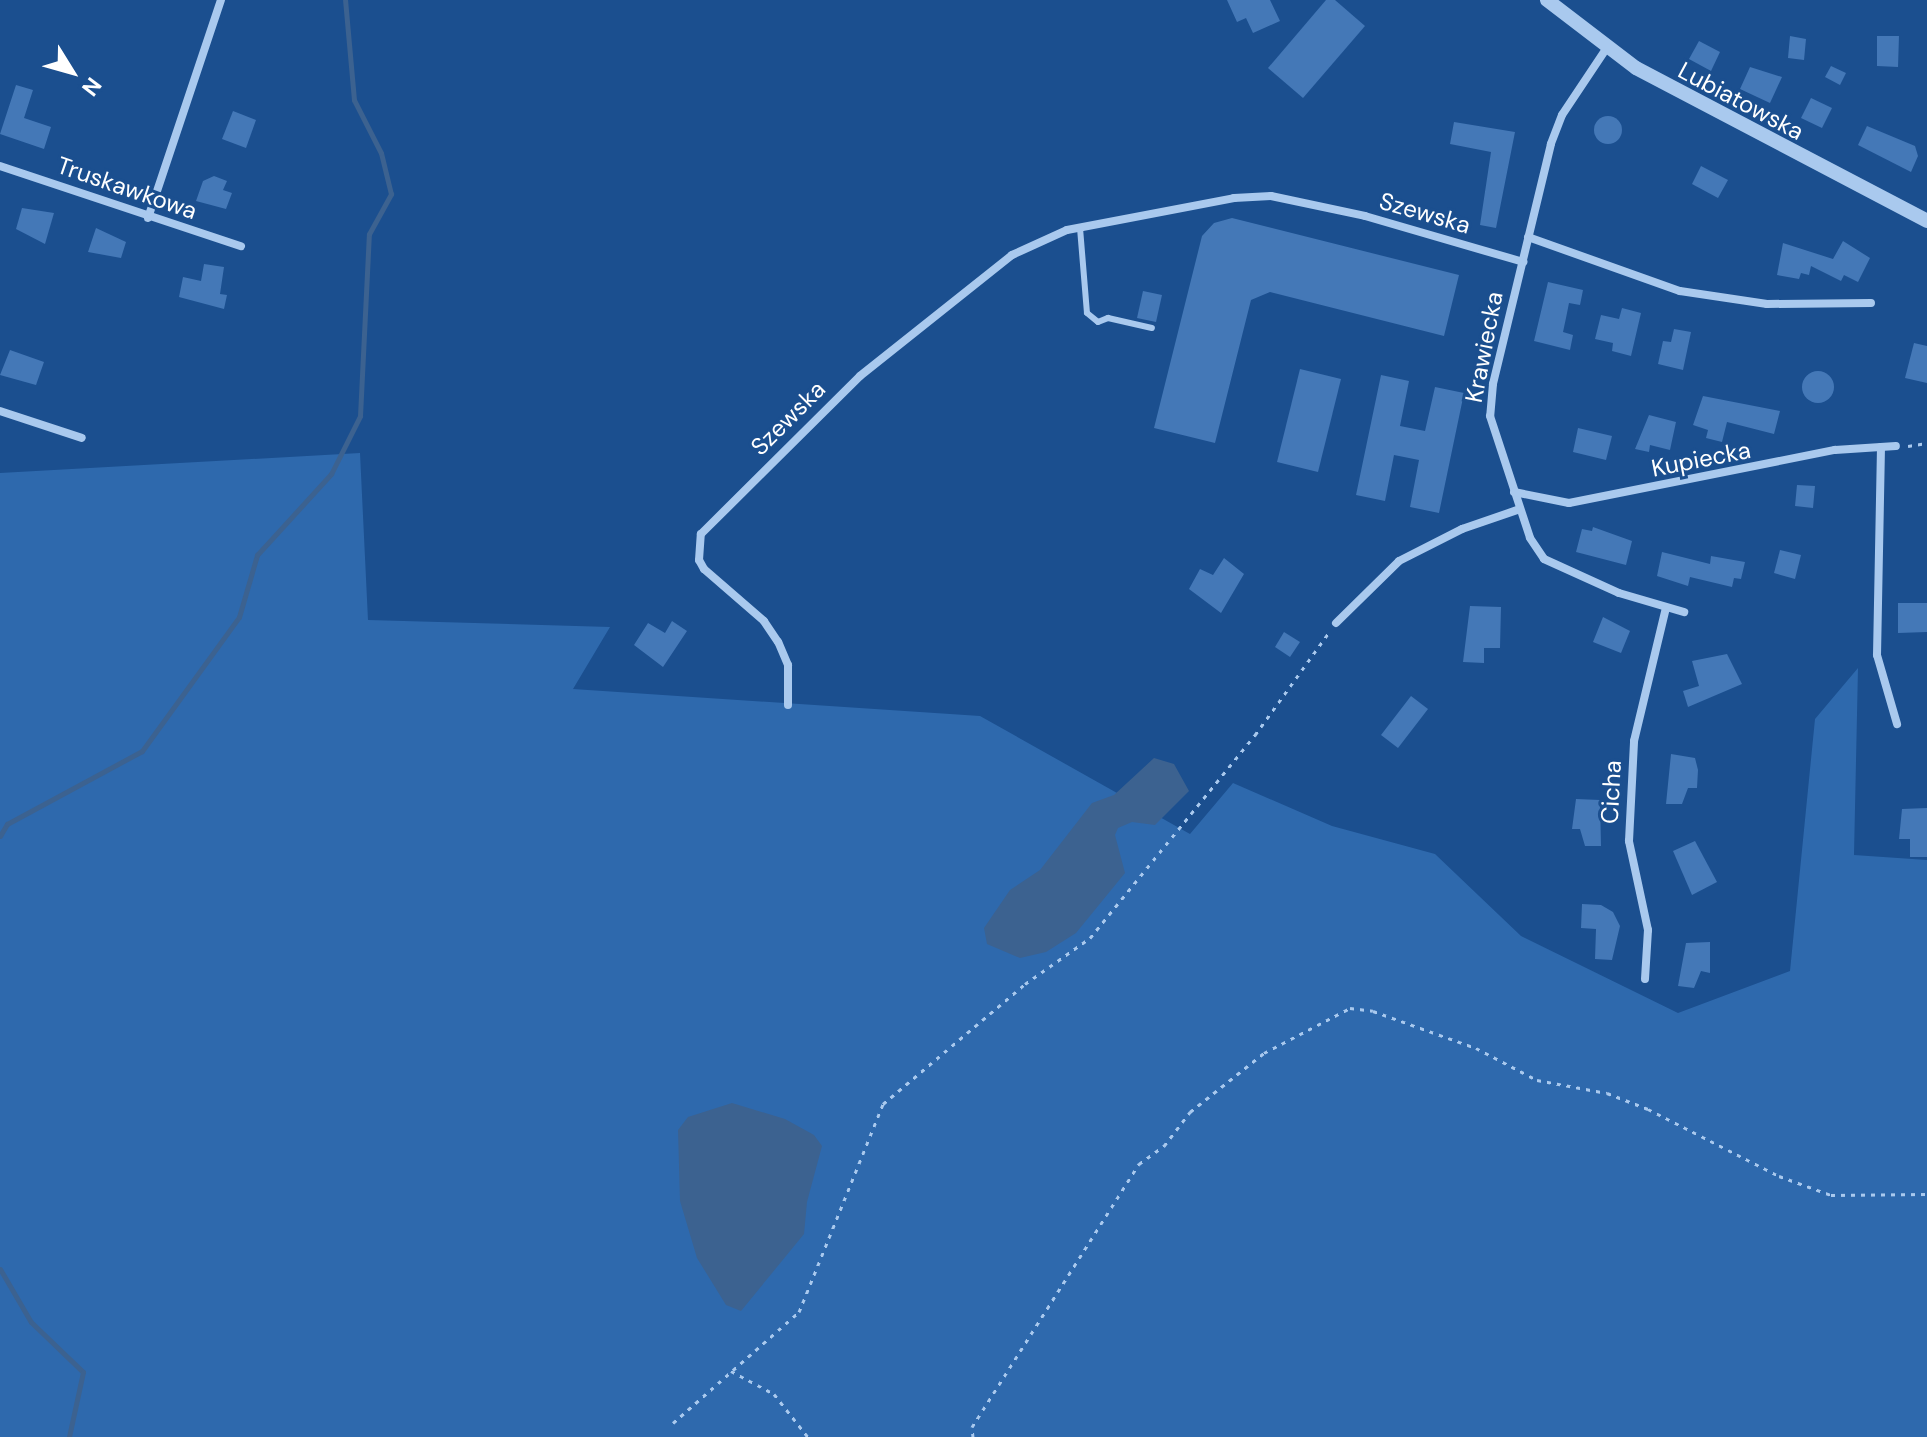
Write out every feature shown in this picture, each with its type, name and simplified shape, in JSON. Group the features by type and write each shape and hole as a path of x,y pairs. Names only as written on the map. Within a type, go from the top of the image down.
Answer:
{"street":[{"path":"148,218 221,0"},
{"name":"Lubiatowska","path":"1547,0 1606,49 1927,221"},
{"name":"Krawiecka","path":"1606,49 1562,115 1528,237 1491,401 1514,492 1544,559 1666,608 1684,612"},
{"name":"Truskawkowa","path":"0,166 148,218 241,246"},
{"name":"Szewska","path":"788,705 788,665 778,642 764,621 704,569 699,560 701,534 839,396 1012,255 1043,237 1080,228 1220,201 1271,196 1365,216 1523,262"},
{"path":"1528,237 1680,291 1767,304 1871,303"},
{"path":"0,411 82,438"},
{"name":"Kupiecka","path":"1514,492 1569,503 1835,450 1896,446"},
{"path":"1881,447 1877,655 1897,724"},
{"path":"1336,623 1399,561 1462,529 1520,509"},
{"name":"Cicha","path":"1645,979 1648,930 1629,841 1634,741 1666,608"}],"lane":[{"path":"1080,228 1087,313 1098,322 1108,318 1152,328"}],"path":[{"path":"1896,446 1927,443"},
{"path":"673,1423 799,1312 883,1104 1025,984 1090,938 1255,735 1336,623"},
{"path":"973,1437 972,1427 1117,1204 1126,1179 1164,1146 1190,1112 1228,1083 1294,1036 1360,1008 1476,1048 1537,1080 1607,1093 1648,1109 1779,1176 1831,1195 1927,1194"},
{"path":"731,1371 774,1394 808,1437"}],"shaded area":[{"path":"360,453 368,620 610,627 573,689 980,716 1190,834 1233,783 1332,826 1435,854 1521,936 1678,1013 1790,971 1815,719 1858,668 1854,855 1927,860 1927,1437 0,1437 0,473"},
{"path":"1154,758 1174,764 1189,791 1155,825 1132,822 1118,828 1115,835 1125,873 1076,933 1046,952 1020,958 987,944 984,928 1010,890 1040,870 1092,803 1114,795"},
{"path":"732,1103 785,1119 814,1135 822,1146 807,1202 804,1234 741,1311 726,1305 697,1258 680,1201 678,1130 688,1117"}],"building":[{"path":"1227,0 1270,0 1280,21 1253,33 1246,18 1237,22"},
{"path":"1326,0 1335,0 1365,26 1303,98 1268,68"},
{"path":"1790,36 1806,39 1804,60 1788,58"},
{"path":"1877,36 1899,36 1898,67 1877,66"},
{"path":"1699,41 1720,52 1711,71 1689,59"},
{"path":"1831,66 1846,73 1840,85 1825,77"},
{"path":"1750,67 1782,77 1770,103 1740,89"},
{"path":"16,85 33,90 24,118 51,127 44,149 0,134"},
{"path":"1811,98 1832,108 1822,128 1801,118"},
{"path":"233,111 256,120 246,148 222,139"},
{"path":"1608,116 1618,120 1622,130 1618,140 1608,144 1598,140 1594,130 1598,120"},
{"path":"1454,122 1515,132 1496,228 1480,225 1491,152 1450,144"},
{"path":"1867,126 1915,146 1918,156 1911,172 1858,145"},
{"path":"1701,166 1728,180 1718,198 1692,184"},
{"path":"214,176 227,181 223,190 232,193 226,209 196,201 203,181"},
{"path":"22,208 54,213 45,244 16,229"},
{"path":"1232,218 1459,275 1444,336 1270,292 1251,300 1215,443 1154,428 1202,236 1214,223"},
{"path":"96,228 126,242 121,258 88,252"},
{"path":"1843,241 1870,258 1858,282 1844,275 1841,281 1811,266 1809,275 1801,273 1799,279 1777,275 1783,243 1833,259"},
{"path":"204,264 224,267 220,294 227,295 224,309 179,297 183,277 201,281"},
{"path":"1548,282 1583,290 1580,305 1569,303 1563,332 1573,335 1570,350 1534,341"},
{"path":"1143,291 1162,295 1156,322 1137,318"},
{"path":"1622,308 1641,313 1631,356 1612,351 1613,343 1595,339 1601,315 1619,319"},
{"path":"1674,329 1691,332 1683,370 1658,364 1663,341 1671,342"},
{"path":"1914,343 1927,346 1927,383 1905,378"},
{"path":"10,350 44,362 36,385 0,375"},
{"path":"1300,369 1341,379 1318,472 1277,462"},
{"path":"1818,371 1829,376 1834,387 1829,398 1818,403 1807,398 1802,387 1807,376"},
{"path":"1381,375 1409,381 1400,426 1425,431 1435,387 1464,393 1439,513 1410,507 1419,460 1394,455 1385,501 1356,495"},
{"path":"1703,396 1780,411 1774,434 1727,422 1722,442 1706,438 1708,430 1693,425"},
{"path":"1649,415 1676,422 1670,450 1650,445 1649,452 1635,449"},
{"path":"1578,428 1612,436 1606,460 1573,452"},
{"path":"1797,485 1815,486 1813,508 1795,506"},
{"path":"1593,527 1632,541 1626,565 1576,552 1582,529 1592,531"},
{"path":"1780,550 1801,555 1795,579 1774,573"},
{"path":"1662,552 1710,564 1711,556 1745,562 1741,579 1734,578 1732,587 1690,577 1688,586 1657,576"},
{"path":"1224,558 1244,574 1221,613 1189,589 1200,569 1213,575"},
{"path":"1898,603 1927,603 1927,632 1898,633"},
{"path":"1470,606 1501,607 1500,648 1484,648 1484,663 1463,662"},
{"path":"1603,617 1630,631 1621,653 1593,642"},
{"path":"672,621 687,631 663,667 634,645 648,623 665,633"},
{"path":"1284,632 1300,642 1290,657 1275,647"},
{"path":"1727,654 1742,684 1688,707 1683,691 1699,686 1692,661"},
{"path":"1411,696 1428,709 1398,748 1381,735"},
{"path":"1671,754 1695,758 1698,770 1697,788 1688,788 1682,804 1666,804"},
{"path":"1576,799 1600,800 1601,846 1585,846 1580,829 1572,829"},
{"path":"1927,808 1927,857 1910,857 1910,839 1899,839 1902,809"},
{"path":"1695,841 1717,882 1692,895 1673,851"},
{"path":"1582,904 1601,905 1613,912 1620,926 1612,960 1595,959 1596,929 1581,928"},
{"path":"1710,942 1710,973 1701,971 1694,988 1678,986 1686,943"}],"waterway":[{"path":"0,836 7,824 142,751 239,617 257,555 331,474 360,416 369,234 391,194 381,153 354,100 345,0"},
{"path":"0,1269 31,1322 83,1372 69,1437"}]}
